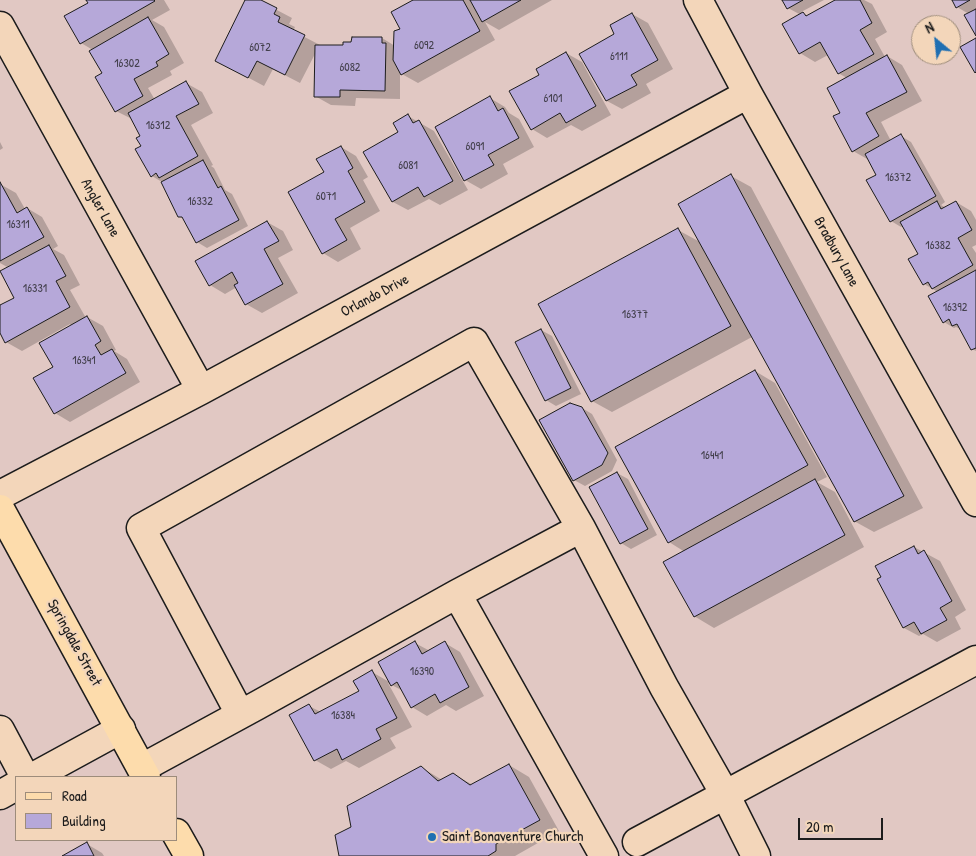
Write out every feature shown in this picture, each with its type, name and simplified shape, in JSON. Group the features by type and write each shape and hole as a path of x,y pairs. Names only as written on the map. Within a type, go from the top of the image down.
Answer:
{"main road":[{"name":"Springdale Street","path":"0,509 144,773"},
{"path":"178,837 189,856"}],"street":[{"name":"Bradbury Lane","path":"698,0 748,94 976,502"},
{"name":"Angler Lane","path":"0,26 201,390"},
{"name":"Orlando Drive","path":"0,495 201,390 748,94"},
{"path":"240,714 141,528 474,342 581,528 664,687 726,796 756,856"},
{"path":"144,773 240,714 581,528"},
{"path":"457,594 604,856"},
{"path":"611,856 641,849 726,796 976,660"},
{"path":"35,776 121,729"},
{"path":"0,730 24,776"},
{"path":"0,795 15,787"}],"building":[{"path":"86,0 155,1 80,44 64,16 88,3"},
{"path":"245,0 261,0 277,8 274,14 280,17 278,22 305,35 285,75 257,61 248,78 215,61"},
{"path":"413,0 463,0 480,31 401,75 393,60 394,31 400,29 391,12"},
{"path":"470,0 521,0 482,22"},
{"path":"782,0 803,0 787,9"},
{"path":"835,0 860,0 872,23 860,30 874,54 838,74 820,42 799,54 782,24 803,12 806,16"},
{"path":"952,0 970,0 956,8"},
{"path":"976,9 976,36 964,15"},
{"path":"632,13 658,60 631,75 637,85 606,101 579,54 614,34 610,25"},
{"path":"148,17 169,54 156,62 158,66 134,79 143,96 115,112 95,77 102,73 89,51"},
{"path":"352,37 382,37 382,43 386,43 385,91 340,90 340,97 314,97 315,45 343,45 343,42 351,42"},
{"path":"976,38 975,73 961,49 961,46"},
{"path":"566,52 596,106 566,123 560,113 531,130 509,91 539,75 536,69"},
{"path":"887,55 907,92 866,113 879,136 852,152 833,116 840,113 827,88"},
{"path":"186,81 199,104 176,116 198,156 159,178 156,173 151,177 135,149 141,146 136,138 140,136 128,113"},
{"path":"490,96 498,111 503,108 519,138 488,155 494,165 464,181 435,127"},
{"path":"408,114 413,123 419,120 453,181 424,197 418,187 392,202 363,152 398,132 393,123"},
{"path":"901,134 936,196 890,222 866,180 876,175 865,154"},
{"path":"341,146 353,168 348,171 365,202 335,219 347,240 322,254 288,192 324,172 316,159"},
{"path":"203,160 218,188 221,186 239,220 196,243 182,217 178,217 161,182"},
{"path":"731,174 904,496 854,522 678,204"},
{"path":"0,182 17,213 27,207 44,237 0,261"},
{"path":"937,201 941,209 956,201 972,230 958,238 973,265 932,289 928,282 923,285 908,259 918,254 900,222"},
{"path":"267,221 279,241 264,249 283,284 245,305 234,285 238,283 232,272 209,286 195,261"},
{"path":"678,228 731,326 591,402 538,304"},
{"path":"49,245 66,276 56,281 70,307 5,343 0,333 0,305 14,298 0,271"},
{"path":"976,270 976,348 971,350 957,324 952,326 949,319 943,323 928,296"},
{"path":"87,316 101,341 95,345 101,355 112,349 126,373 54,414 33,378 53,367 39,343"},
{"path":"541,329 571,388 545,401 515,342"},
{"path":"755,370 808,465 668,543 615,447"},
{"path":"570,403 582,407 608,453 602,465 573,481 539,420"},
{"path":"617,472 648,529 620,544 589,487"},
{"path":"815,479 845,535 694,617 663,562"},
{"path":"914,546 918,554 924,550 952,601 940,608 947,620 921,634 914,622 903,628 877,579 881,577 875,566"},
{"path":"415,641 422,654 445,641 469,687 440,703 435,694 411,708 397,682 391,686 378,662"},
{"path":"372,670 397,718 376,729 381,739 342,760 337,749 314,761 289,715 309,704 315,714 359,691 353,681"},
{"path":"509,764 540,820 496,844 496,851 488,856 339,856 335,835 351,827 347,806 421,766 438,781 453,773 470,785"},
{"path":"87,842 94,856 62,856"}],"place":[{"name":"Saint Bonaventure Church","path":"432,837"}]}
